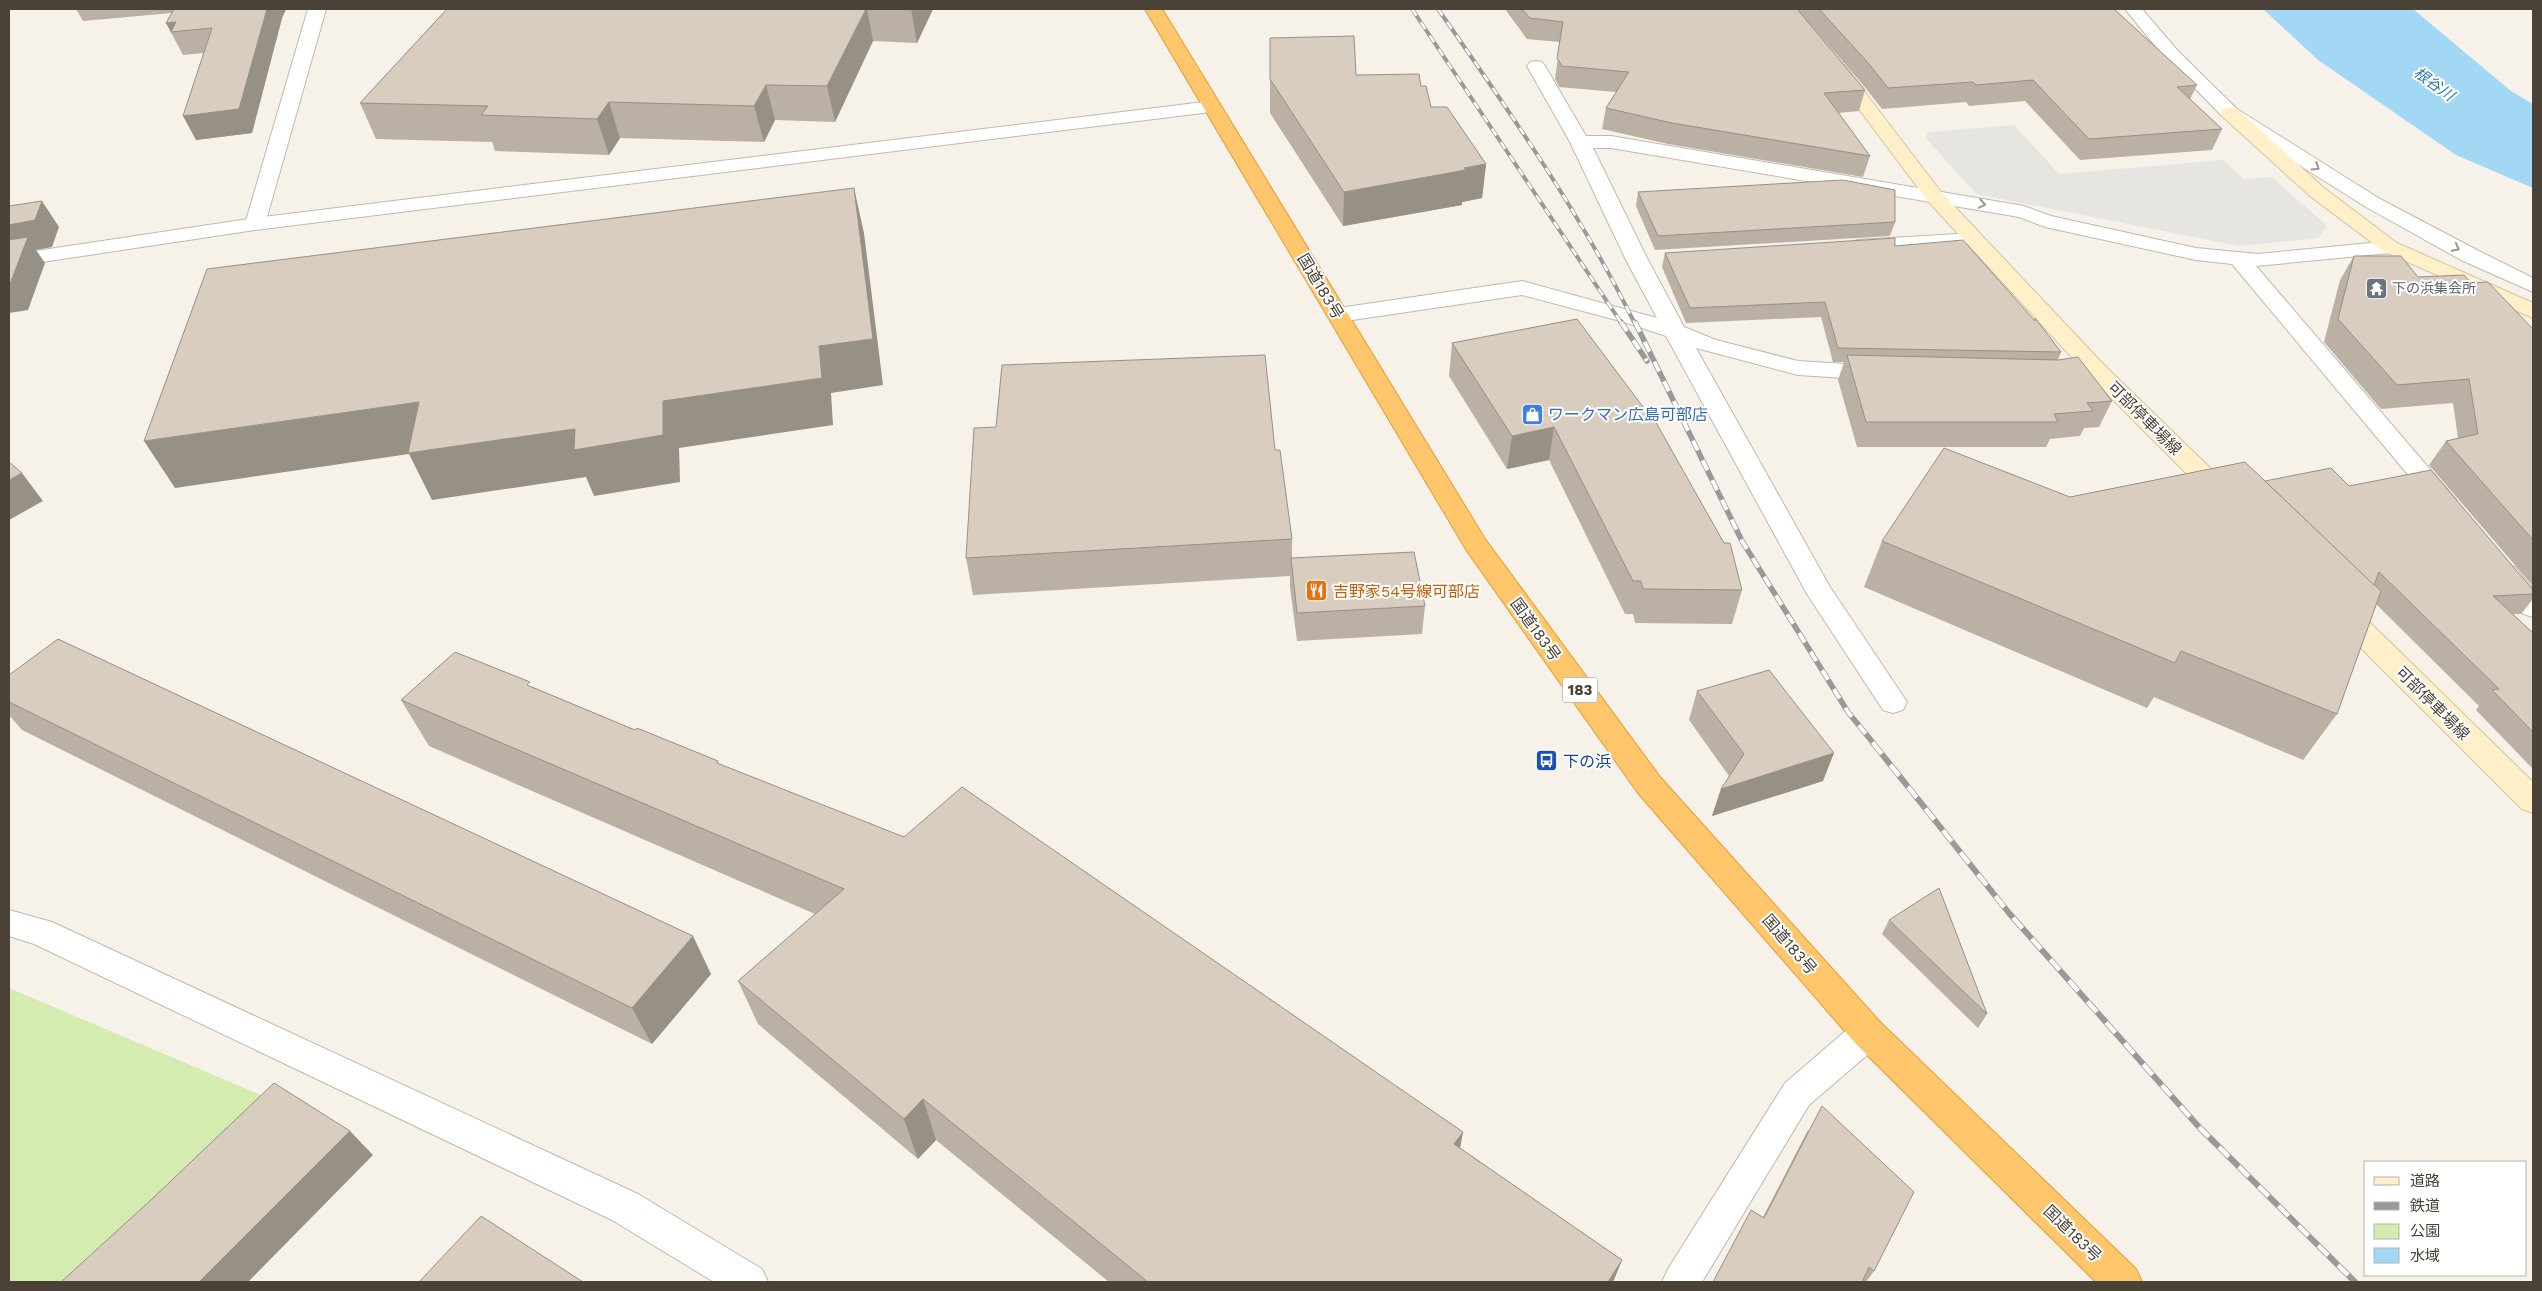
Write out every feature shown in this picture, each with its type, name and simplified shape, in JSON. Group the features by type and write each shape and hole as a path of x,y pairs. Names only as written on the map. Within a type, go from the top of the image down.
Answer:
{"highway":[{"name":"国道183号","path":"1153,9 1476,545 1649,785 1868,1033 2123,1282"}],"main road":[{"name":"可部停車場線","path":"1824,53 1856,91 1934,196 2096,370 2244,516"},
{"path":"2230,113 2317,192 2390,247 2533,311"},
{"name":"可部停車場線","path":"2322,592 2533,801"}],"street":[{"path":"255,224 317,9"},
{"path":"2126,12 2230,113 2373,203 2469,255 2533,286"},
{"path":"1536,66 1647,260 1675,331 1769,505 1820,594 1893,702"},
{"path":"9,261 255,224 1212,107"},
{"path":"1580,142 1611,142 2024,212 2045,221 2196,254 2258,260 2390,247"},
{"path":"1835,248 2045,221"},
{"path":"2238,258 2459,518"},
{"path":"1339,315 1522,288 1675,331 1708,345 1798,368 1854,373 1902,374"},
{"path":"2066,374 2096,370"},
{"path":"2490,555 2533,607"},
{"path":"9,923 42,932 625,1207 749,1282"},
{"path":"1681,1282 1797,1094 1868,1033"}],"green space":[{"path":"9,988 275,1101 79,1282 9,1282"}],"shaded area":[{"path":"2014,125 2059,174 2223,160 2244,179 2272,177 2327,226 2318,238 2239,246 1976,194 1926,138 1928,132"}],"water":[{"name":"根谷川","path":"2263,9 2413,9 2511,91 2533,104 2533,188 2456,155 2318,60"}],"building":[{"path":"174,9 267,9 239,109 183,116 212,28 171,32 176,22 166,23"},
{"path":"447,9 866,9 827,86 766,85 754,106 609,102 597,119 481,115 488,106 360,103"},
{"path":"1522,9 1797,9 1865,90 1824,93 1870,156 1672,123 1606,108 1629,72 1562,66 1557,58 1563,22 1530,18"},
{"path":"1819,9 2114,9 2197,85 2177,87 2222,129 2089,139 2033,80 1976,85 1973,82 1888,88 1870,65"},
{"path":"1354,36 1356,75 1419,74 1421,86 1426,86 1431,107 1447,107 1486,164 1464,168 1466,170 1344,192 1270,79 1270,38"},
{"path":"1843,180 1895,190 1895,222 1658,236 1638,192"},
{"path":"854,188 873,339 819,346 822,378 663,401 663,435 574,450 575,429 408,453 419,402 144,441 207,269"},
{"path":"42,201 35,220 9,225 9,206"},
{"path":"28,237 10,284 9,284 9,240"},
{"path":"1895,238 1895,246 1963,240 2035,321 2035,318 2061,352 1838,348 1825,302 1690,308 1665,253"},
{"path":"2354,256 2401,256 2418,277 2464,275 2471,283 2488,282 2533,329 2533,540 2446,441 2478,434 2469,379 2397,385 2338,319"},
{"path":"1577,319 1652,419 1654,419 1724,543 1730,543 1742,590 1643,589 1641,581 1633,581 1554,427 1512,436 1452,343"},
{"path":"1265,355 1275,450 1280,450 1292,539 966,558 974,428 996,427 1002,365"},
{"path":"1847,355 2058,360 2078,357 2112,401 2087,403 2093,411 2054,414 2058,422 1866,422"},
{"path":"1944,448 2070,497 2245,462 2381,591 2337,714 2181,651 2175,663 1882,541"},
{"path":"9,462 22,473 9,480"},
{"path":"2331,468 2349,486 2431,470 2533,590 2533,594 2493,596 2533,633 2533,732 2492,690 2499,689 2379,572 2374,585 2265,481"},
{"path":"1414,552 1425,606 1297,613 1291,558"},
{"path":"58,639 693,936 632,1008 9,702 9,675"},
{"path":"455,652 530,682 527,685 635,730 637,728 718,761 717,763 904,837 962,787 1463,1132 1454,1144 1622,1260 1608,1282 1148,1282 923,1099 904,1119 738,981 844,889 401,700"},
{"path":"1769,670 1834,753 1721,789 1744,754 1697,691"},
{"path":"1939,888 1987,1014 1889,920"},
{"path":"274,1083 350,1131 199,1282 61,1282 152,1199"},
{"path":"1822,1106 1914,1192 1874,1271 1869,1267 1862,1282 1713,1282 1751,1210 1764,1218"},
{"path":"481,1216 583,1282 419,1282"}],"railway":[{"path":"1412,9 1622,324"},
{"path":"1438,9 1517,124 1567,202 1614,282 1635,324"},
{"path":"1621,322 1647,361"},
{"path":"1635,322 1742,541 1848,712 1874,744"},
{"path":"1873,743 2009,913 2199,1127 2355,1282"}],"place":[{"name":"下の浜集会所","path":"2376,288"},
{"name":"ワークマン広島可部店","path":"1532,414"},
{"name":"吉野家54号線可部店","path":"1317,591"},
{"name":"下の浜","path":"1547,761"}]}
